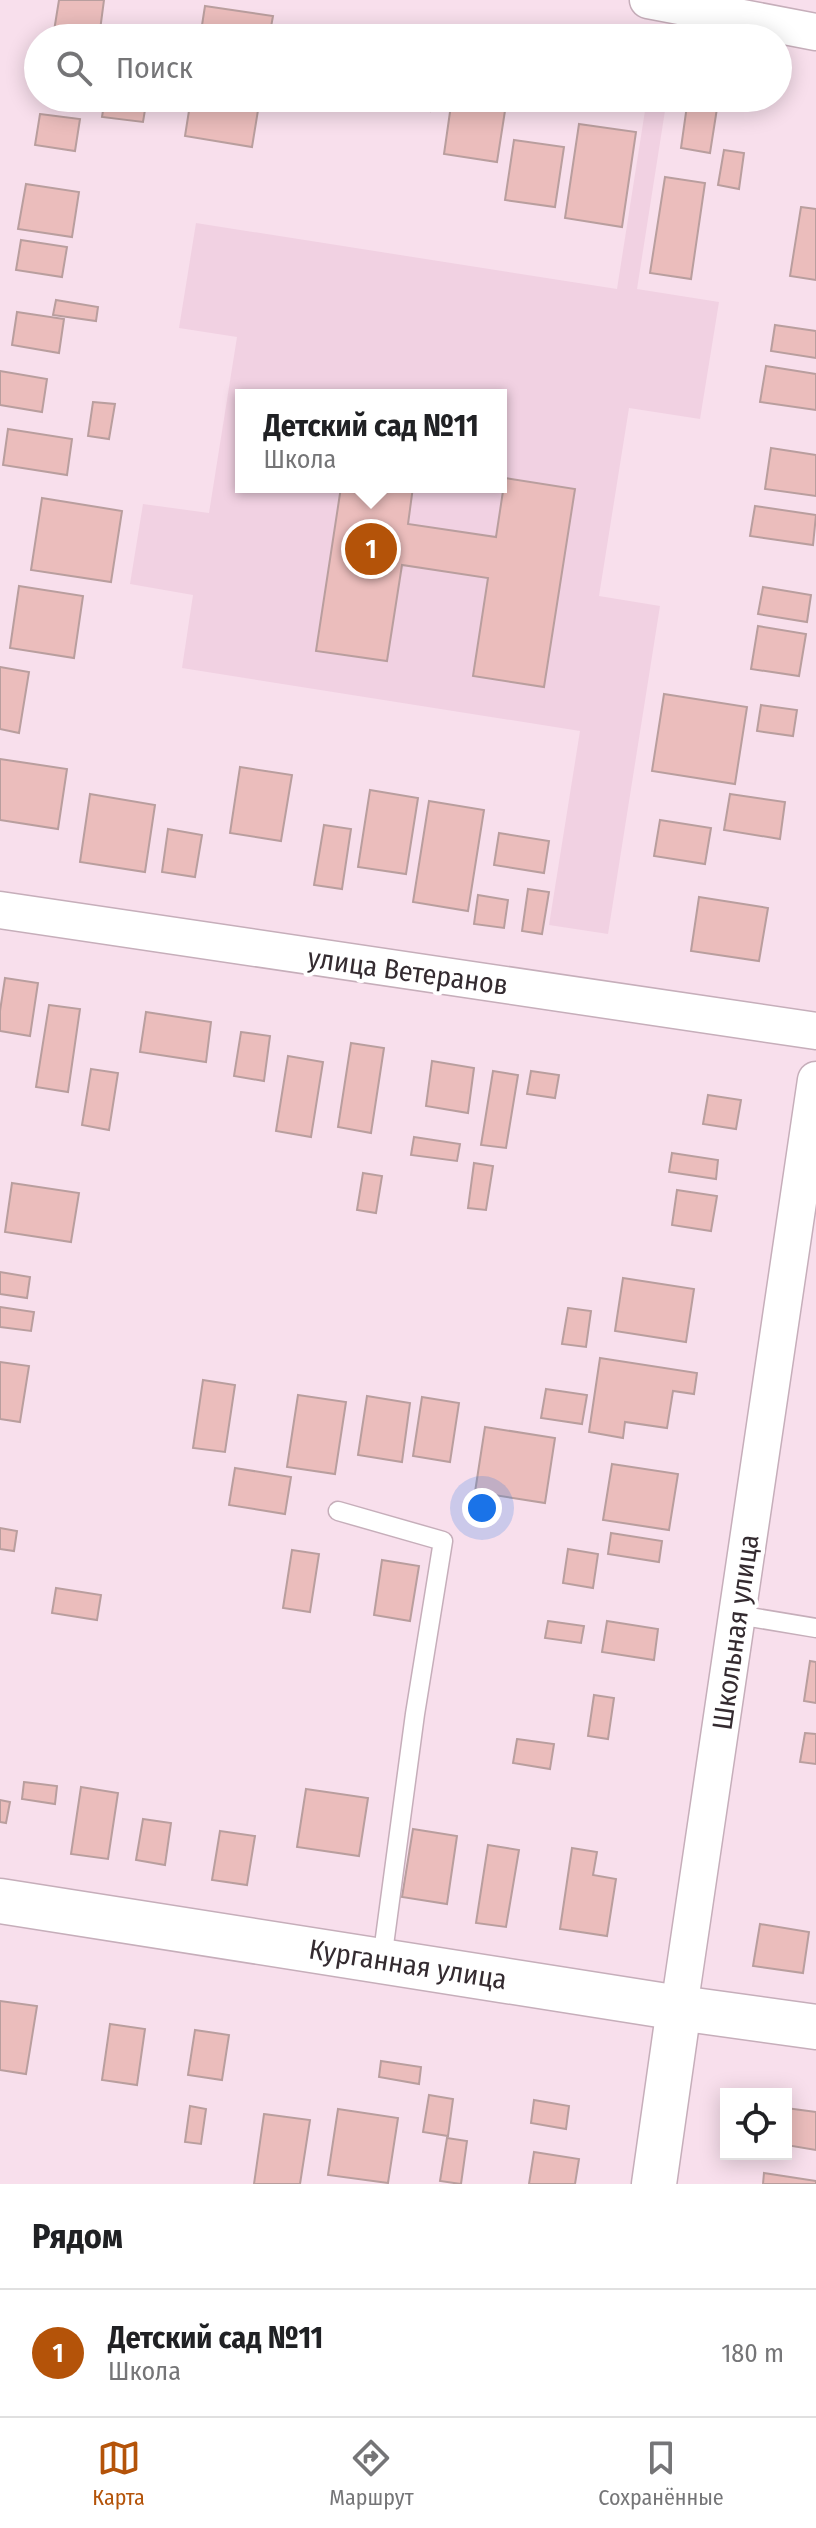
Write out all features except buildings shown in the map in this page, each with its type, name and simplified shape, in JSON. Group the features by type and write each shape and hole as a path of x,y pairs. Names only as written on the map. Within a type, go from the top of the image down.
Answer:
{"street":[{"path":"648,0 699,5 781,24"},
{"path":"792,26 816,32"},
{"name":"улица Ветеранов","path":"0,910 816,1031"},
{"name":"Школьная улица","path":"654,2184 816,1080"},
{"name":"Курганная улица","path":"0,1901 816,2027"}],"lane":[{"path":"338,1511 443,1541 415,1714 382,1960"},
{"path":"738,1615 816,1628"}],"shaded area":[{"path":"645,112 665,112 637,289 719,302 700,419 629,408 599,596 660,606 608,934 549,925 580,731 182,668 193,595 130,584 143,504 209,513 237,337 179,328 196,223 617,289"}],"place":[{"name":"Детский сад №11","path":"371,549"}]}
